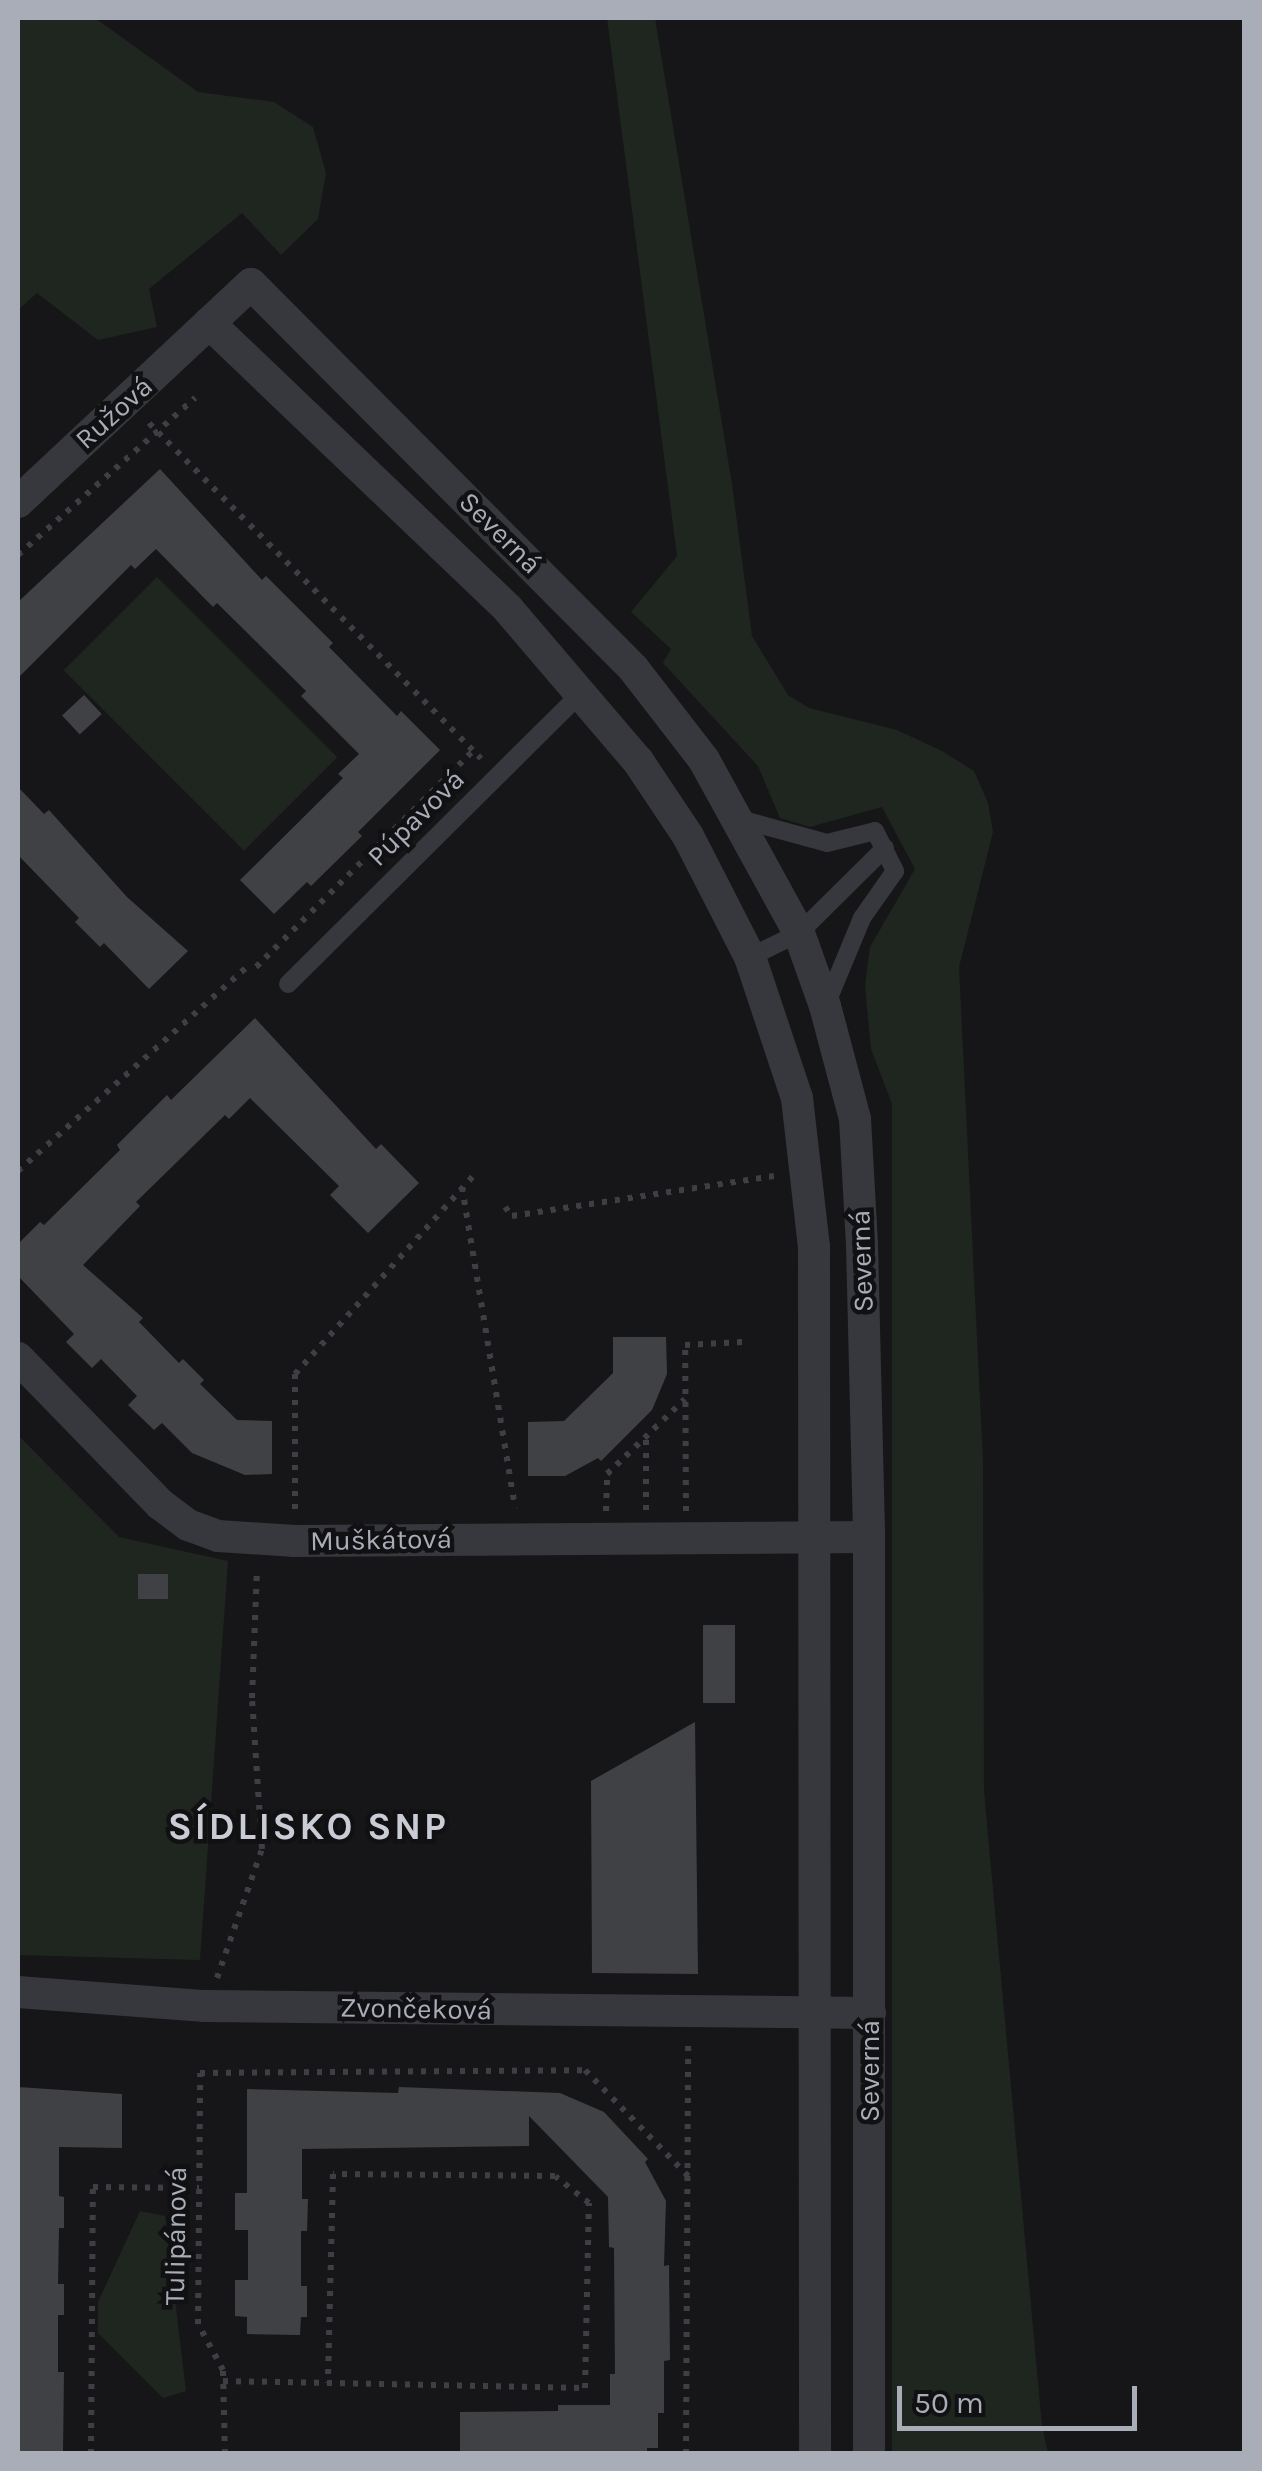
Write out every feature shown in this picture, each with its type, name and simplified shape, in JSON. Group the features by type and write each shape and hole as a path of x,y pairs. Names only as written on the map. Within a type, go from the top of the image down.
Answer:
{"street":[{"name":"Ružová","path":"18,502 251,284"},
{"name":"Severná","path":"251,284 620,654 670,714 740,819 799,934 826,1006 856,1119 869,1537 868,2454"},
{"name":"Severná","path":"208,324 464,565 582,692 672,806 750,957 797,1098 814,1247 815,2454"},
{"path":"582,692 620,654"},
{"name":"Muškátová","path":"18,1358 160,1504 188,1525 218,1536 295,1541 869,1537"},
{"name":"Zvončeková","path":"18,1992 205,2006 870,2014"}],"lane":[{"name":"Púpavová","path":"288,984 582,692"},
{"path":"740,819 828,842 875,832 895,871 862,918 826,1006"},
{"path":"750,957 799,934 884,848"}],"path":[{"path":"18,555 195,398"},
{"path":"126,401 498,776"},
{"path":"18,1171 253,965 473,751"},
{"path":"505,1207 512,1216 805,1172"},
{"path":"295,1541 294,1374 474,1175"},
{"path":"462,1187 520,1539"},
{"path":"686,1537 685,1345 742,1342"},
{"path":"606,1538 607,1474 686,1399"},
{"path":"646,1437 646,1537"},
{"path":"205,2006 262,1849 252,1698 258,1540"},
{"path":"686,2454 689,2012"},
{"name":"Tulipánová","path":"225,2454 223,2370 198,2324 200,2073 585,2070 688,2176"},
{"path":"223,2381 585,2388 589,2203 555,2176 333,2174 328,2383"},
{"path":"91,2454 93,2188 199,2188"}],"shaded area":[{"path":"18,18 95,18 198,92 274,102 313,127 326,173 318,219 281,255 242,213 149,289 157,327 98,340 37,293 18,310"},
{"path":"607,18 655,18 732,484 752,636 788,695 809,708 897,730 942,751 974,771 988,803 993,832 959,967 983,1462 984,1791 1042,2426 1048,2453 892,2453 892,1104 871,1049 865,986 870,947 915,869 882,807 810,827 780,818 758,766 663,663 671,649 631,612 677,556"},
{"path":"157,577 337,757 244,851 64,670"},
{"path":"18,1435 119,1537 228,1561 200,1960 18,1955"},
{"path":"140,2211 165,2216 186,2391 163,2398 98,2333 98,2302"}],"building":[{"path":"160,469 262,580 266,576 333,643 329,647 397,716 401,711 440,750 358,832 362,836 311,886 307,882 274,914 240,880 343,778 338,774 359,754 301,696 306,691 217,603 213,607 156,549 135,569 131,565 18,678 18,602"},
{"path":"84,695 102,714 80,734 62,715"},
{"path":"18,787 44,814 49,810 127,897 188,951 149,989 104,943 100,947 75,922 79,918 18,855"},
{"path":"255,1018 376,1149 381,1144 419,1183 368,1233 330,1195 339,1186 250,1098 229,1119 225,1115 136,1202 140,1206 83,1265 143,1318 139,1322 179,1363 183,1359 204,1380 200,1384 237,1420 272,1421 272,1474 245,1475 192,1453 162,1423 154,1430 128,1405 137,1396 101,1359 92,1368 66,1342 74,1334 18,1276 18,1244 40,1222 44,1225 120,1150 117,1145 167,1095 171,1100"},
{"path":"613,1337 666,1337 667,1374 652,1410 601,1461 598,1458 565,1476 528,1476 528,1422 564,1421 613,1373"},
{"path":"138,1574 168,1574 168,1599 138,1599"},
{"path":"703,1625 735,1625 735,1703 703,1703"},
{"path":"695,1722 698,1974 592,1973 591,1781"},
{"path":"18,2087 122,2094 122,2148 59,2147 59,2196 64,2197 58,2284 64,2284 64,2315 58,2315 58,2372 64,2372 63,2454 18,2454"},
{"path":"399,2087 560,2093 604,2112 648,2159 645,2162 666,2201 664,2266 669,2265 670,2360 664,2361 664,2413 658,2413 658,2448 647,2448 647,2454 460,2454 460,2412 558,2411 558,2405 610,2405 610,2374 615,2374 614,2248 609,2247 608,2197 529,2116 529,2146 302,2149 302,2199 308,2199 307,2231 301,2231 301,2286 307,2286 307,2317 301,2317 300,2335 247,2334 247,2317 235,2316 235,2280 248,2280 248,2230 235,2230 235,2193 247,2193 247,2089 398,2093"}],"district":[{"name":"SÍDLISKO SNP","path":"308,1827"}]}
